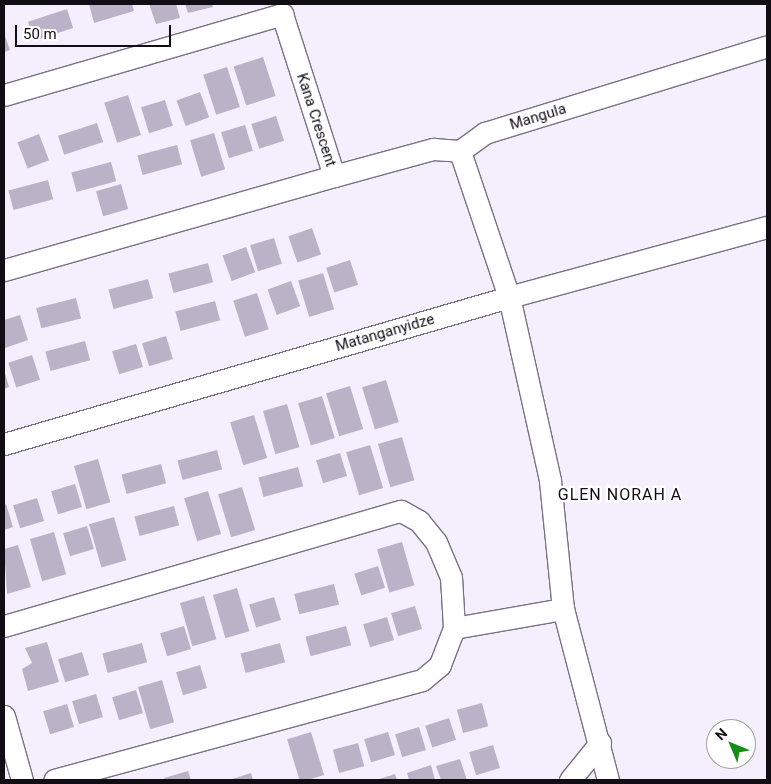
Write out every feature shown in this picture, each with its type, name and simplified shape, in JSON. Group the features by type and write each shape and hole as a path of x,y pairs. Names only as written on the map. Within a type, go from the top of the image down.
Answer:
{"street":[{"name":"Kana Crescent","path":"4,95 282,14 334,176 4,270"},
{"name":"Mangula","path":"460,151 485,133 767,46"},
{"path":"334,176 433,149 460,151 509,297 550,480 563,609 600,743 608,780"},
{"name":"Matanganyidze","path":"4,444 509,297 767,227"},
{"path":"4,626 401,512 418,521 436,542 451,577 454,628 440,664 422,680 54,780"},
{"path":"454,628 563,609"},
{"path":"4,716 14,772"},
{"path":"570,780 600,743"}],"building":[{"path":"89,4 132,4 134,11 94,23"},
{"path":"149,4 176,4 180,18 156,24"},
{"path":"185,4 212,4 213,7 188,13"},
{"path":"67,9 73,28 34,41 28,22"},
{"path":"4,33 10,50 4,52"},
{"path":"263,57 276,96 246,106 234,67"},
{"path":"227,67 240,107 216,115 203,75"},
{"path":"200,92 209,117 186,126 177,101"},
{"path":"128,95 141,135 117,143 104,103"},
{"path":"165,100 173,126 149,133 141,107"},
{"path":"276,116 284,141 259,149 251,124"},
{"path":"97,123 103,142 64,155 58,136"},
{"path":"245,125 253,151 229,158 221,132"},
{"path":"214,133 225,169 201,177 190,140"},
{"path":"39,134 49,160 28,168 18,142"},
{"path":"177,145 182,164 143,175 137,156"},
{"path":"111,162 116,181 77,192 71,173"},
{"path":"48,180 53,199 14,210 8,191"},
{"path":"121,184 128,209 103,216 96,191"},
{"path":"312,228 321,254 297,263 288,236"},
{"path":"274,238 282,264 258,271 250,245"},
{"path":"246,247 255,272 232,281 223,256"},
{"path":"350,260 358,285 334,292 326,268"},
{"path":"208,263 213,282 174,293 168,274"},
{"path":"323,273 334,309 309,317 298,281"},
{"path":"148,279 153,298 114,309 108,290"},
{"path":"291,281 300,306 277,315 268,290"},
{"path":"257,293 269,329 245,337 233,301"},
{"path":"76,298 81,318 41,328 36,308"},
{"path":"215,301 220,320 181,331 175,312"},
{"path":"20,315 28,340 5,348 4,320"},
{"path":"166,336 173,359 149,366 142,343"},
{"path":"85,341 90,360 51,371 45,352"},
{"path":"136,344 143,367 119,374 112,351"},
{"path":"32,355 40,380 16,387 8,363"},
{"path":"4,370 9,387 4,389"},
{"path":"386,380 399,422 375,429 362,387"},
{"path":"350,386 363,429 339,436 326,393"},
{"path":"322,396 335,438 311,445 298,403"},
{"path":"287,404 299,447 275,454 263,411"},
{"path":"254,415 267,458 243,465 230,422"},
{"path":"402,437 414,480 390,487 378,444"},
{"path":"370,445 383,488 359,495 346,452"},
{"path":"217,450 222,469 183,480 177,461"},
{"path":"340,453 347,476 323,483 316,460"},
{"path":"98,459 110,502 86,509 74,466"},
{"path":"161,464 166,483 127,494 121,475"},
{"path":"298,467 303,486 264,497 258,478"},
{"path":"75,484 82,507 58,514 51,491"},
{"path":"242,487 255,530 231,537 218,494"},
{"path":"208,491 221,534 197,541 184,498"},
{"path":"37,498 44,521 20,528 13,505"},
{"path":"6,504 13,527 4,530 4,505"},
{"path":"174,506 179,525 140,536 134,517"},
{"path":"114,517 126,560 101,567 89,524"},
{"path":"87,526 94,549 70,556 63,533"},
{"path":"54,532 66,574 42,581 30,539"},
{"path":"402,542 414,585 389,592 377,549"},
{"path":"18,545 31,587 7,594 4,549"},
{"path":"378,566 385,588 361,596 354,574"},
{"path":"334,584 339,604 299,614 294,594"},
{"path":"237,588 249,631 225,638 213,595"},
{"path":"204,596 216,639 192,646 180,603"},
{"path":"274,597 281,620 256,628 249,605"},
{"path":"415,606 422,629 398,636 391,613"},
{"path":"387,617 394,640 370,647 363,624"},
{"path":"184,626 191,649 167,656 160,633"},
{"path":"346,626 351,645 311,656 305,637"},
{"path":"47,642 59,682 28,691 22,669 32,663 25,648"},
{"path":"142,643 147,662 108,673 102,654"},
{"path":"280,643 285,662 246,673 240,654"},
{"path":"82,652 89,675 65,682 58,659"},
{"path":"200,665 207,688 183,695 176,672"},
{"path":"162,680 174,722 150,729 138,687"},
{"path":"136,690 143,713 119,720 112,697"},
{"path":"96,694 103,717 79,724 72,701"},
{"path":"482,703 488,726 463,733 457,710"},
{"path":"67,704 74,727 50,734 43,711"},
{"path":"449,718 456,740 432,748 425,726"},
{"path":"419,727 426,750 402,757 395,734"},
{"path":"311,732 324,775 308,780 300,780 287,739"},
{"path":"388,732 395,755 371,762 364,739"},
{"path":"358,743 364,766 339,773 333,750"},
{"path":"493,745 500,768 476,775 469,752"},
{"path":"460,759 467,780 441,780 436,766"},
{"path":"431,765 435,780 409,780 407,773"},
{"path":"188,771 191,780 165,780 164,778"},
{"path":"251,773 253,780 229,780"},
{"path":"395,774 397,780 376,780"}],"district":[{"name":"GLEN NORAH A","path":"620,495"}]}
